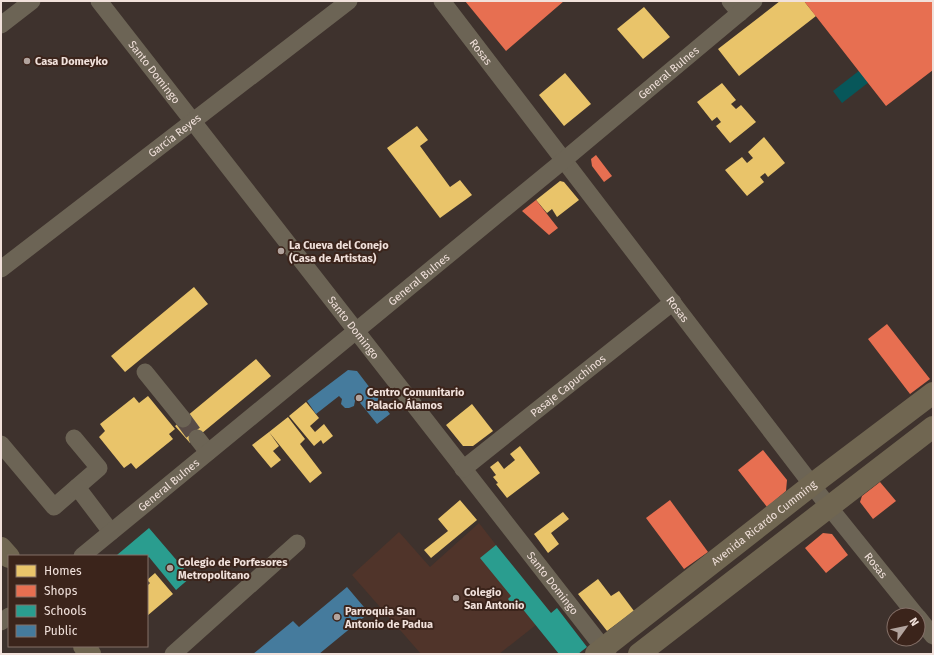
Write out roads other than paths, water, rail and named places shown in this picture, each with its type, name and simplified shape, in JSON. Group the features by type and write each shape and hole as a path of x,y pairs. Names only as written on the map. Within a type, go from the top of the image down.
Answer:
{"main road":[{"name":"Avenida Ricardo Cumming","path":"602,652 812,484 933,393"},
{"path":"639,654 828,506 933,427"},
{"path":"1,548 8,556"}],"street":[{"path":"1,25 32,1"},
{"name":"Santo Domingo","path":"99,1 463,469 602,652"},
{"name":"García Reyes","path":"1,269 349,1"},
{"name":"Rosas","path":"442,1 828,506 910,607"},
{"name":"General Bulnes","path":"83,555 564,160 735,7 754,1"},
{"name":"Pasaje Capuchinos","path":"463,469 673,302"},
{"path":"145,372 183,419"},
{"path":"1,444 54,507 100,468 74,438"},
{"path":"197,438 208,452"},
{"path":"77,487 111,532"},
{"path":"173,654 297,542"},
{"name":"Rosas","path":"926,627 933,636"}],"water":[{"path":"860,70 869,82 842,103 833,91"}],"tunnel":[{"path":"183,419 197,438"}],"place":[{"name":"Casa Domeyko","path":"27,61"},
{"name":"La Cueva del Conejo (Casa de Artistas)","path":"281,251"},
{"name":"Centro Comunitario Palacio Álamos","path":"359,398"},
{"name":"Colegio de Porfesores Metropolitano","path":"170,568"},
{"name":"Colegio San Antonio","path":"456,598"},
{"name":"Parroquia San Antonio de Padua","path":"337,617"}]}
